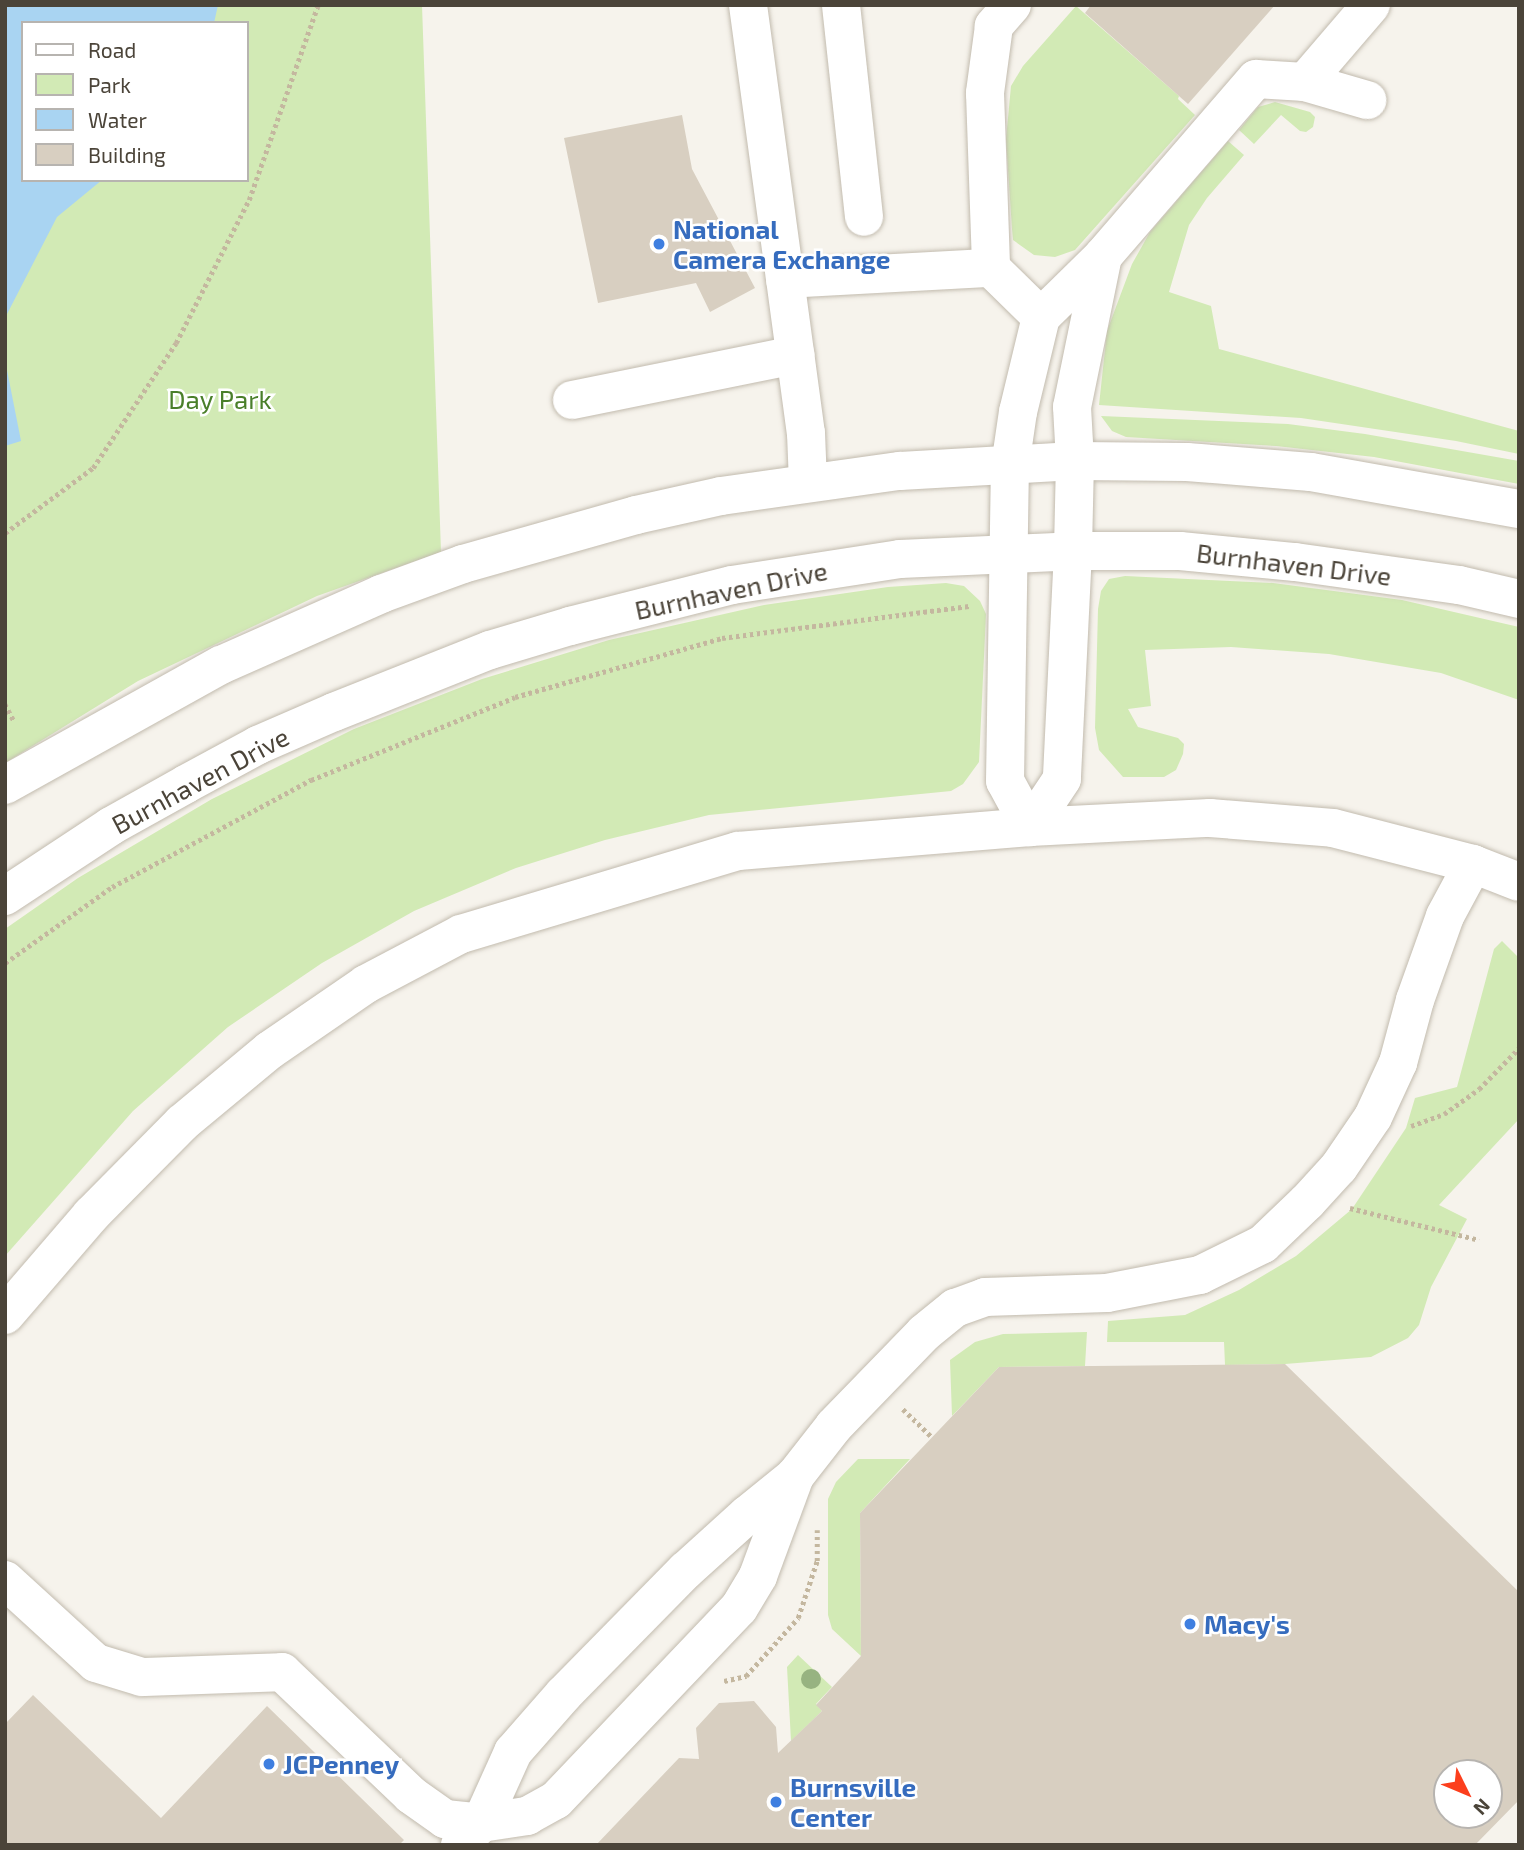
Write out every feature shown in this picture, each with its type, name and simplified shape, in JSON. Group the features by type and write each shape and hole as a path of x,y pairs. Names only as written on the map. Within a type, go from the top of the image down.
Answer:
{"street":[{"path":"748,5 806,433 808,482"},
{"path":"841,5 864,217"},
{"path":"1012,5 994,26 985,93 991,268 1041,317"},
{"path":"1305,82 1371,5"},
{"path":"1030,827 1005,781 1010,466 1017,412 1041,317 1103,256 1256,79 1305,82 1367,100"},
{"path":"1030,827 1062,779 1073,551 1075,461 1072,407 1103,256"},
{"path":"786,279 991,268"},
{"path":"572,400 796,355"},
{"path":"5,785 150,702 302,626 381,594 463,564 636,515 721,496 900,471 1075,461 1187,462 1311,472 1519,509"},
{"name":"Burnhaven Drive","path":"5,896 111,826 258,745 412,679 490,650 570,626 732,585 900,559 1073,551 1180,551 1295,562 1459,585 1519,599"},
{"path":"5,1315 91,1215 182,1123 270,1049 366,984 461,934 738,851 1030,827 1210,818 1319,827 1473,864 1519,882"},
{"path":"471,1834 513,1752 564,1694 685,1571 795,1476 834,1426 924,1333 955,1308 985,1297 1107,1293 1200,1275 1263,1244 1339,1167 1373,1117 1398,1063 1415,1000 1445,916 1473,864"},
{"path":"7,1585 96,1663 142,1677 282,1671 411,1795 471,1834 527,1816 556,1800 739,1608 758,1576 795,1476"}],"path":[{"path":"5,533 93,468 176,343 249,200 318,5"},
{"path":"5,963 112,887 311,780 515,697 722,638 970,606"},
{"path":"5,704 14,721"},
{"path":"1406,1128 1444,1114 1479,1089 1519,1048"},
{"path":"1343,1217 1360,1198"},
{"path":"1352,1209 1479,1240"},
{"path":"897,1404 932,1437"},
{"path":"712,1683 746,1676 799,1618 817,1561 817,1525"}],"green space":[{"name":"Day Park","path":"5,5 422,5 441,552 317,596 138,681 5,763"},
{"path":"1076,6 1179,96 1178,99 1195,115 1075,250 1055,257 1034,255 1013,240 1006,139 1011,86 1023,66"},
{"path":"1275,102 1310,112 1315,117 1313,127 1306,132 1300,131 1281,115 1254,144 1239,130 1258,107"},
{"path":"1228,141 1244,155 1207,198 1189,225 1169,292 1211,306 1219,349 1519,431 1519,454 1456,441 1301,418 1099,405 1107,331 1132,264 1150,232"},
{"path":"1101,416 1288,424 1365,434 1519,461 1519,484 1374,457 1276,446 1126,437 1112,431"},
{"path":"1125,576 1273,583 1402,600 1519,627 1519,700 1441,673 1329,654 1231,647 1145,650 1151,706 1128,709 1138,727 1178,738 1184,744 1183,754 1176,770 1164,777 1123,777 1099,750 1095,728 1098,609 1101,591 1109,579"},
{"path":"946,583 964,586 980,601 986,614 979,762 963,784 951,791 709,815 605,840 516,868 414,911 322,963 228,1027 133,1111 5,1256 5,929 78,878 212,799 354,729 482,679 609,640 764,605 888,587"},
{"path":"1502,941 1519,958 1519,1119 1439,1205 1467,1219 1431,1287 1419,1325 1408,1338 1371,1357 1285,1364 1225,1365 1224,1342 1107,1342 1108,1321 1185,1315 1239,1290 1296,1256 1352,1209 1406,1128 1415,1098 1457,1087 1494,949"},
{"path":"1087,1332 1085,1366 999,1367 952,1416 950,1360 975,1342 1003,1334"},
{"path":"858,1459 910,1459 860,1513 861,1656 832,1629 828,1615 828,1499 836,1482"},
{"path":"798,1655 832,1687 816,1704 822,1711 791,1741 787,1667"}],"water":[{"path":"5,5 218,5 214,21 21,21 21,182 100,182 57,217 5,318"},
{"path":"5,360 21,441 5,446"}],"building":[{"path":"1091,5 1275,5 1188,104 1085,13"},
{"name":"National Camera Exchange","path":"682,115 692,169 755,288 710,312 696,283 598,303 564,138"},
{"name":"Macy's","path":"1285,1364 1519,1592 1519,1800 1503,1816 1503,1759 1433,1759 1433,1829 1491,1829 1475,1845 596,1845 679,1758 699,1759 696,1728 719,1703 754,1701 776,1727 778,1753 822,1711 816,1705 861,1656 860,1513 999,1367"},
{"name":"JCPenney","path":"33,1695 161,1818 267,1706 404,1840 399,1845 5,1845 5,1724"}],"place":[{"name":"National Camera Exchange","path":"659,244"},
{"name":"Macy's","path":"1190,1624"},
{"name":"JCPenney","path":"269,1764"},
{"name":"Burnsville Center","path":"776,1802"}]}
